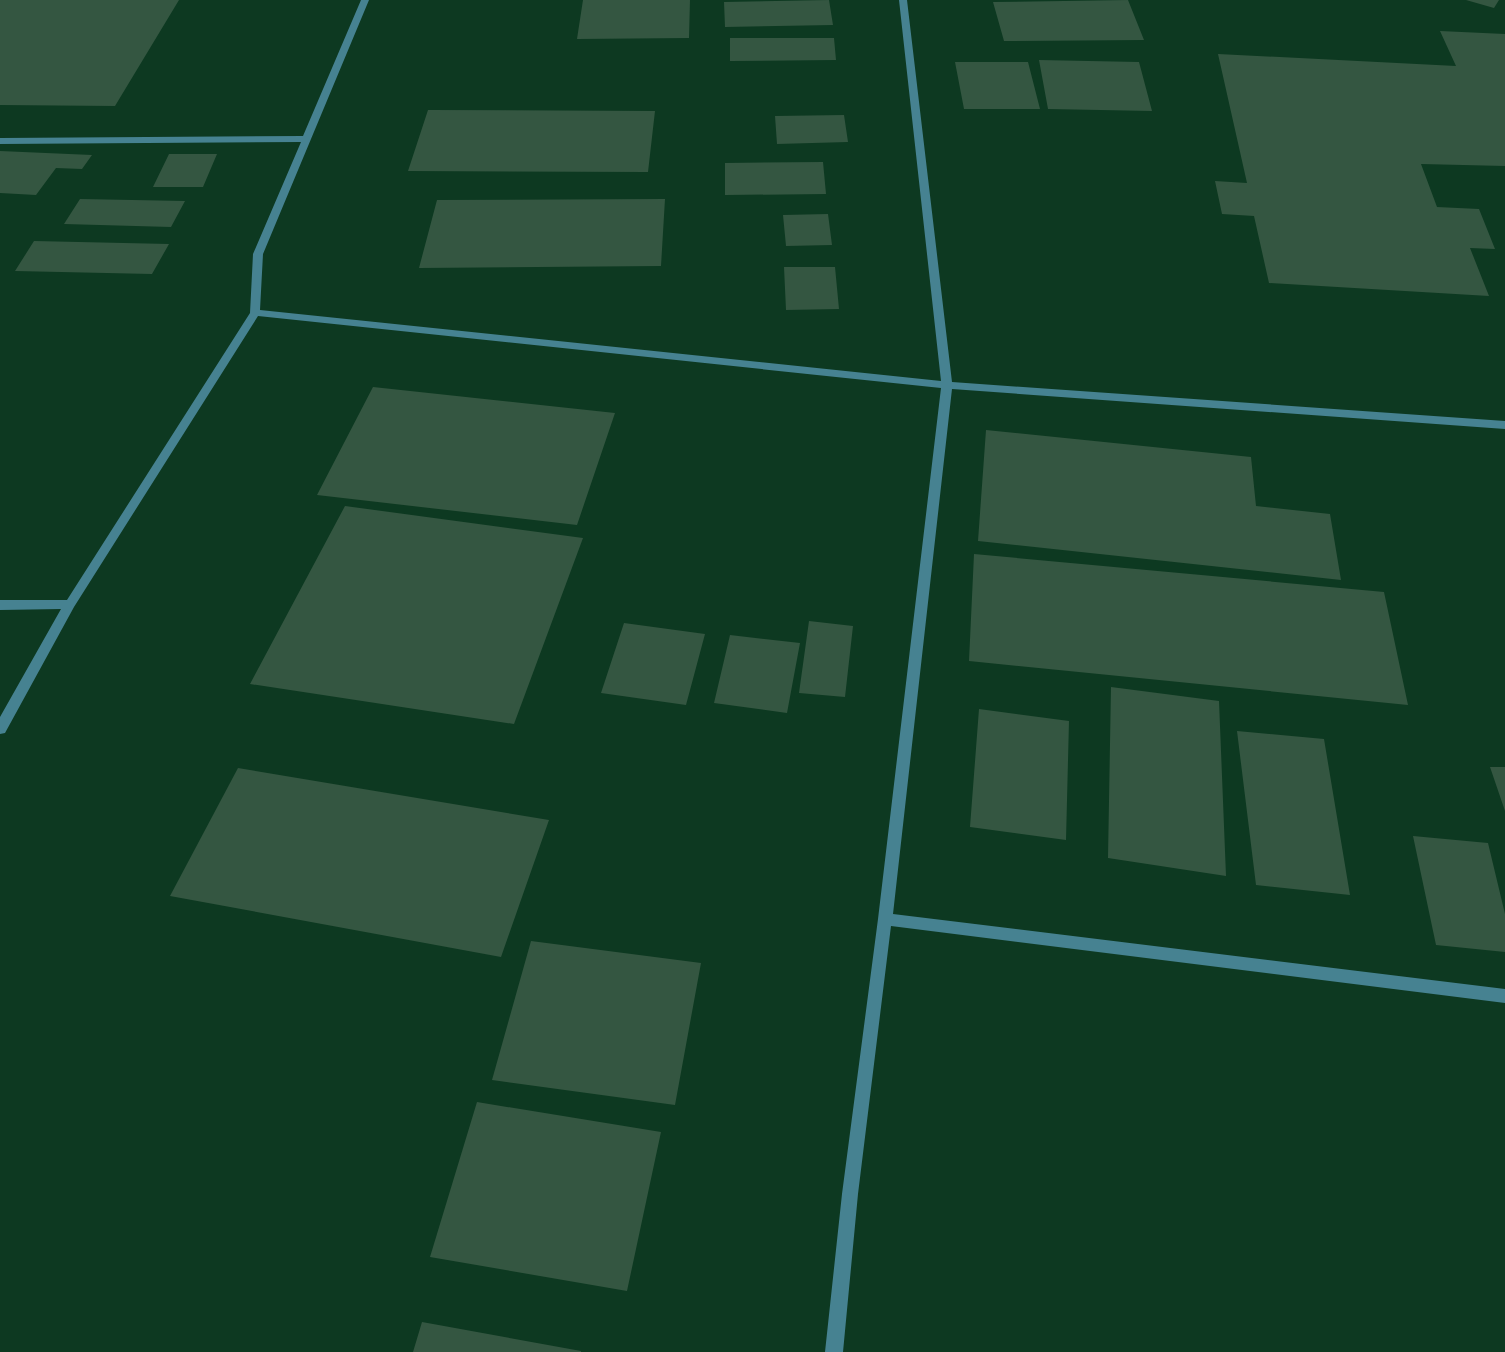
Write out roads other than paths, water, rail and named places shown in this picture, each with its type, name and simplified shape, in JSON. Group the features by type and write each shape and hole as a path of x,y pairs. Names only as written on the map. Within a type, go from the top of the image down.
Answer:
{"street":[{"path":"0,729 70,604 255,313 258,254 365,0"},
{"path":"834,1352 850,1194 885,919 947,385 903,0"},
{"path":"0,141 306,139"},
{"path":"255,313 947,385 1505,425"},
{"path":"0,605 70,604"},
{"path":"885,919 1505,996"}]}
